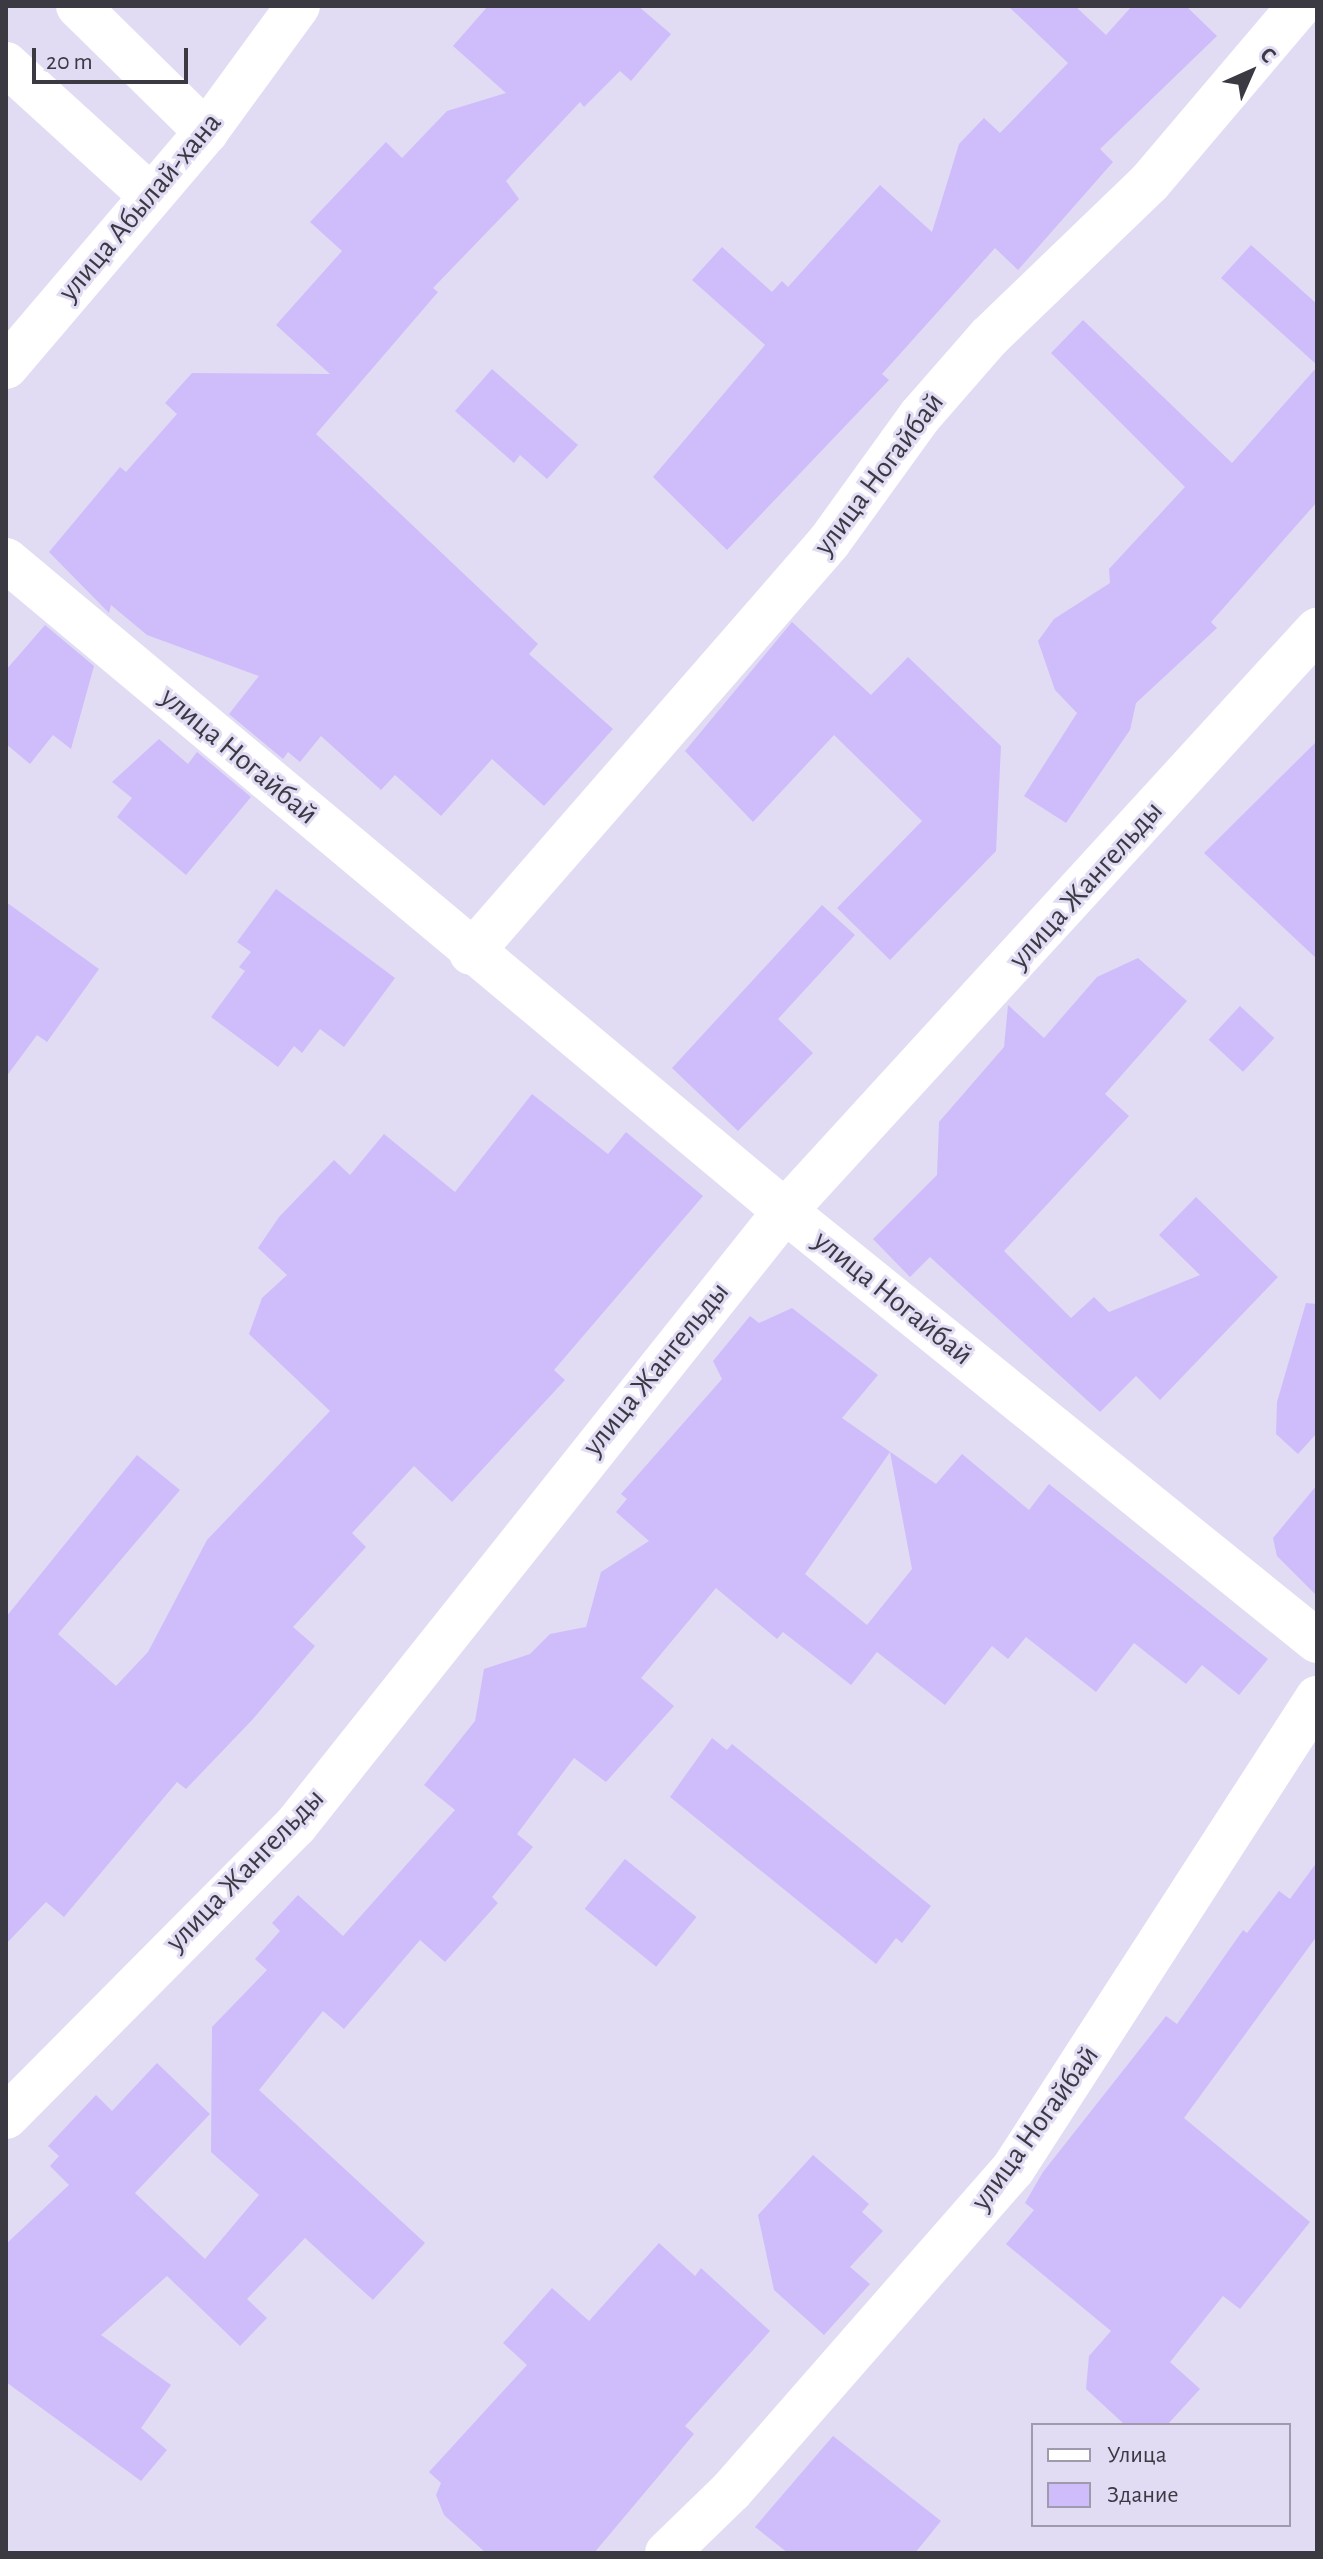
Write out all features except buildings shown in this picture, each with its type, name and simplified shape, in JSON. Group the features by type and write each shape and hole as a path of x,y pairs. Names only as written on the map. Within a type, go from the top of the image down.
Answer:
{"street":[{"path":"78,6 206,132"},
{"name":"улица Абылай-хана","path":"6,367 206,132 298,6"},
{"name":"улица Ногайбай","path":"471,953 829,542 930,405 1150,182 1299,6"},
{"path":"6,64 151,196"},
{"name":"улица Ногайбай","path":"6,560 471,953 1317,1641"},
{"name":"улица Жангельды","path":"6,2117 296,1825 785,1211 1317,630"},
{"name":"улица Ногайбай","path":"667,2553 731,2491 1013,2169 1317,1698"}]}
